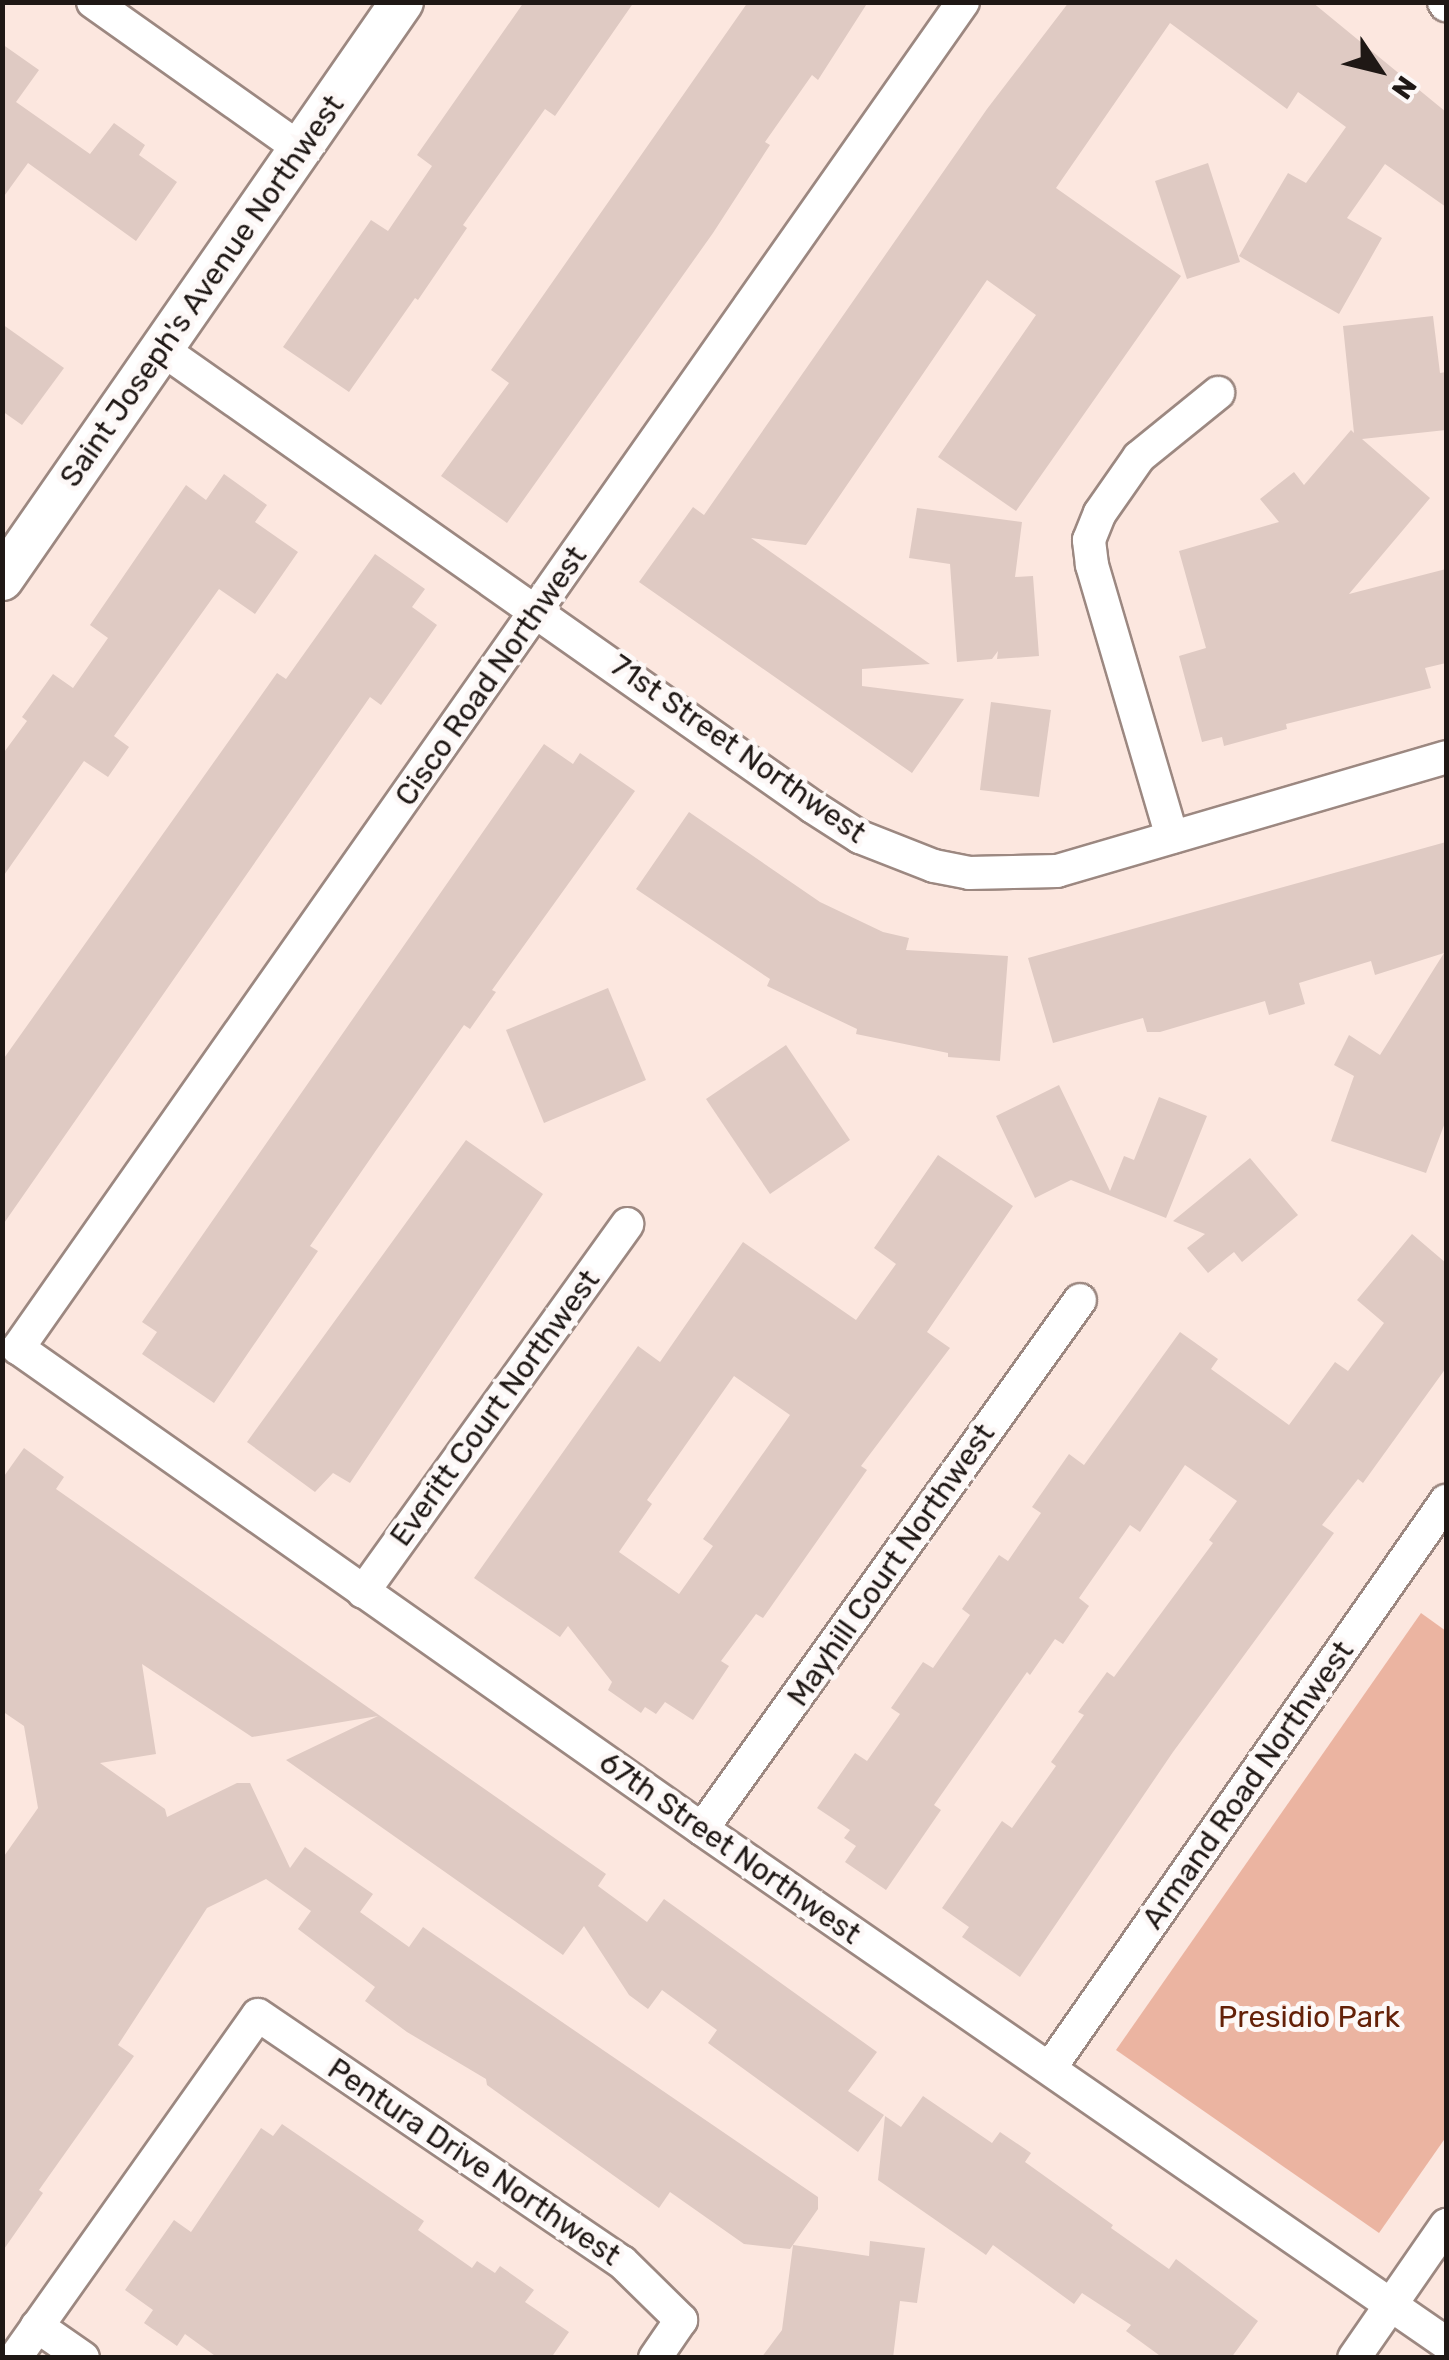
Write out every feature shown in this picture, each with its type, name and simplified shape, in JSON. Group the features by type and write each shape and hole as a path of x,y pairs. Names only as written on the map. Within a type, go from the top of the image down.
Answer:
{"street":[{"path":"92,2 301,149"},
{"name":"Saint Joseph's Avenue Northwest","path":"9,555 163,350 402,2"},
{"name":"Cisco Road Northwest","path":"18,1348 963,2"},
{"name":"71st Street Northwest","path":"163,350 538,609 813,807 860,837 898,854 969,874 1057,872 1446,757"},
{"path":"1172,837 1088,540 1100,512 1139,458 1218,394"},
{"name":"Everitt Court Northwest","path":"363,1592 627,1224"},
{"name":"Mayhill Court Northwest","path":"702,1829 1080,1300"},
{"name":"67th Street Northwest","path":"18,1348 702,1829 1446,2343"},
{"name":"Armand Road Northwest","path":"1050,2068 1446,1501"},
{"name":"Pentura Drive Northwest","path":"37,2326 258,2015 622,2262 681,2320 655,2358"},
{"path":"1354,2358 1446,2225"},
{"path":"15,2358 37,2326 82,2358"}],"green space":[{"name":"Presidio Park","path":"1421,1613 1446,1631 1446,2137 1379,2233 1116,2050"}],"building":[{"path":"524,2 634,2 555,116 545,109 463,225 467,228 418,300 415,298 349,392 283,347 371,220 388,231 432,166 417,155"},
{"path":"748,2 868,2 818,80 812,75 765,142 770,145 713,233 507,523 441,476 509,383 491,370"},
{"path":"1069,2 1312,2 1446,112 1446,207 1385,164 1347,218 1382,238 1339,314 1239,256 1288,173 1306,183 1346,127 1298,92 1287,109 1170,23 1056,188 1181,276 1016,511 938,457 1036,315 987,280 806,545 751,538 930,664 862,669 862,686 964,699 912,773 639,582 693,507 704,515 987,109"},
{"path":"2,44 39,70 16,102 90,154 114,123 145,145 139,155 177,182 136,241 28,163 2,199"},
{"path":"1208,163 1240,262 1187,279 1155,181"},
{"path":"1433,316 1440,373 1446,372 1446,430 1362,439 1430,498 1349,594 1446,569 1446,663 1425,668 1431,688 1286,724 1287,729 1224,746 1222,737 1202,742 1179,656 1206,648 1179,551 1279,522 1260,499 1294,472 1304,485 1351,430 1354,433 1343,326"},
{"path":"2,324 64,368 22,425 2,411"},
{"path":"224,474 267,505 255,522 298,552 255,614 219,589 114,736 129,747 108,777 84,761 2,878 2,755 27,721 22,717 53,674 73,688 108,638 90,625 186,485 206,500"},
{"path":"917,508 1022,522 1015,577 1033,576 1039,656 997,659 998,651 992,659 957,662 950,564 909,558"},
{"path":"375,554 425,589 412,607 437,625 381,705 370,697 2,1226 2,1061 277,673 286,679"},
{"path":"991,702 1051,710 1039,797 980,790"},
{"path":"544,744 573,764 580,753 635,791 492,990 496,992 470,1029 464,1025 310,1246 318,1251 214,1403 142,1354 157,1332 142,1322"},
{"path":"689,812 820,902 883,932 909,938 906,950 1008,956 1000,1061 948,1057 948,1053 856,1034 857,1029 767,986 770,979 636,889"},
{"path":"1446,842 1446,1120 1426,1173 1331,1141 1354,1076 1334,1065 1349,1035 1380,1055 1444,953 1375,975 1371,961 1299,983 1305,1004 1269,1015 1265,1001 1160,1032 1147,1032 1143,1018 1053,1043 1028,958"},
{"path":"608,988 646,1080 544,1123 506,1030"},
{"path":"786,1045 850,1140 770,1194 706,1099"},
{"path":"1059,1085 1110,1191 1124,1156 1134,1160 1159,1097 1207,1116 1166,1218 1071,1180 1035,1198 996,1116"},
{"path":"466,1140 543,1194 350,1483 333,1473 315,1492 247,1442"},
{"path":"938,1155 1013,1206 927,1332 950,1348 861,1466 867,1470 763,1618 756,1614 721,1661 729,1666 693,1720 665,1702 656,1714 645,1707 641,1713 608,1690 612,1682 568,1626 560,1637 474,1578 638,1346 660,1362 743,1242 856,1320 896,1264 874,1248","holes":["734,1376 790,1415 703,1539 713,1546 679,1594 619,1552 652,1504 647,1500"]},
{"path":"1250,1158 1298,1215 1242,1262 1234,1252 1208,1273 1187,1248 1205,1234 1173,1221"},
{"path":"1412,1234 1446,1263 1446,1368 1363,1483 1358,1479 1322,1525 1334,1533 1173,1752 1020,1977 962,1937 969,1927 942,1908 1002,1821 1012,1828 1056,1766 1051,1762 1084,1715 1078,1712 1107,1672 1114,1677 1213,1543 1209,1540 1237,1501 1185,1465 1140,1532 1130,1525 1079,1598 1089,1606 1063,1644 1055,1639 1030,1675 1027,1672 934,1805 941,1810 886,1890 845,1862 856,1846 844,1838 850,1830 817,1808 855,1753 867,1761 900,1714 891,1708 923,1662 933,1668 970,1615 962,1609 999,1555 1008,1561 1041,1513 1032,1507 1069,1454 1084,1465 1180,1332 1218,1359 1211,1369 1289,1425 1335,1362 1348,1371 1384,1323 1357,1300"},
{"path":"24,1448 64,1477 56,1489 606,1874 598,1886 647,1922 664,1899 877,2052 848,2091 884,2115 858,2152 708,2043 717,2030 662,1990 648,2009 629,1995 584,1926 563,1955 286,1760 378,1716 252,1737 142,1664 156,1754 100,1763 165,1809 167,1817 237,1783 250,1783 290,1868 305,1847 373,1894 360,1912 409,1947 423,1927 818,2197 818,2209 790,2249 744,2244 670,2192 659,2208 487,2085 486,2079 407,2032 365,2001 375,1987 298,1929 311,1911 266,1879 207,1908 118,2045 134,2056 39,2190 43,2193 2,2252 2,1859 38,1808 24,1726 2,1711 2,1479"},
{"path":"923,2096 992,2143 1000,2132 1031,2153 1025,2162 1113,2225 1111,2228 1169,2269 1176,2259 1258,2321 1231,2358 1163,2358 1126,2331 1131,2325 1082,2293 1074,2304 993,2245 986,2255 878,2180 885,2116 901,2127"},
{"path":"282,2124 424,2221 418,2230 472,2268 477,2261 495,2273 500,2266 534,2290 525,2302 569,2332 551,2358 218,2358 185,2334 177,2346 144,2323 153,2310 125,2290 174,2220 191,2232 261,2128 273,2136"},
{"path":"870,2241 925,2248 917,2303 900,2301 893,2358 761,2358 782,2330 793,2245 869,2256"}]}
